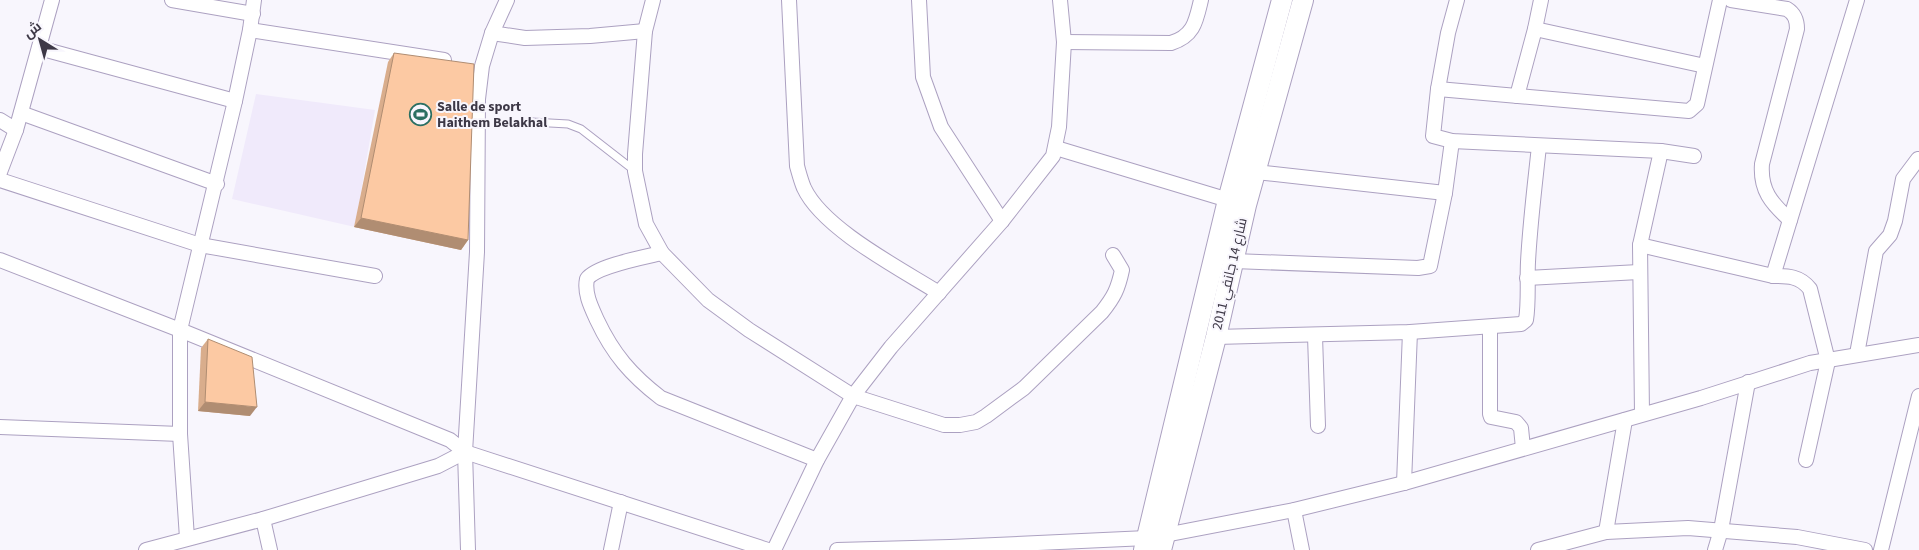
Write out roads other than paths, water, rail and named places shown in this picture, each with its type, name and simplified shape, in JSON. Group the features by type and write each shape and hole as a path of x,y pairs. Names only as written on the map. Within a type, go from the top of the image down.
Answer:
{"main road":[{"name":"شارع 14 جانفي 2011","path":"1154,543 1237,202 1282,0"},
{"name":"شارع 14 جانفي 2011","path":"1154,543 1216,337 1234,261 1237,202 1256,172 1303,0"}],"street":[{"path":"0,172 16,130 52,0"},
{"path":"172,0 253,7 250,30 217,184 180,330 180,434 187,538"},
{"path":"468,550 465,452 477,252 477,65 507,0"},
{"path":"653,0 645,31 638,99 635,172 646,224 662,253 708,300 749,330 853,396 944,426 976,422 1024,388 1112,300 1118,290 1122,270 1113,256"},
{"path":"789,0 797,166 805,189 821,211 851,238 939,293"},
{"path":"919,0 923,77 941,127 1002,221"},
{"path":"774,550 817,460 853,396 891,347 1002,221 1047,165 1056,148 1064,42 1060,0"},
{"path":"1064,42 1171,42 1182,39 1191,30 1196,20 1201,0"},
{"path":"1457,0 1448,34 1438,89 1433,136 1452,141 1661,151 1694,156"},
{"path":"1518,96 1536,29 1541,0"},
{"path":"1438,89 1689,111 1697,104 1720,0"},
{"path":"1731,0 1787,10 1793,14 1797,22 1797,29 1761,172 1769,199 1790,220"},
{"path":"1773,276 1857,0"},
{"path":"1536,29 1705,66"},
{"path":"250,30 453,61"},
{"path":"492,33 525,38 590,36 645,31"},
{"path":"39,48 235,101"},
{"path":"21,113 217,184"},
{"path":"0,120 16,130"},
{"path":"1234,261 1418,268 1430,266 1445,193 1452,141"},
{"path":"1216,337 1315,336 1410,332 1490,328 1521,324 1526,320 1527,278 1539,146"},
{"path":"1056,148 1237,202"},
{"path":"1642,414 1640,245 1661,151"},
{"path":"1857,354 1876,251 1890,234 1895,221 1904,179 1919,160"},
{"path":"1256,172 1445,193"},
{"path":"0,180 200,245 376,276"},
{"path":"1640,245 1773,276 1798,278 1810,289 1828,360 1806,460"},
{"path":"662,253 614,265 593,273 587,279 589,303 608,343 616,355 643,384 661,398 817,460"},
{"path":"0,260 180,330 450,440 465,452 768,550"},
{"path":"1527,278 1639,272"},
{"path":"1490,328 1490,414 1495,419 1516,422 1521,428 1523,448"},
{"path":"1404,483 1410,332"},
{"path":"1315,336 1318,426"},
{"path":"837,550 1154,543 1404,483 1701,398 1810,364 1857,354 1919,345"},
{"path":"1715,550 1721,530 1748,382"},
{"path":"1881,550 1919,396"},
{"path":"1606,532 1624,420"},
{"path":"0,427 180,434"},
{"path":"146,550 263,519 438,466 465,452"},
{"path":"611,550 621,502"},
{"path":"1294,510 1302,550"},
{"path":"263,519 270,550"},
{"path":"1538,550 1606,532 1678,528 1798,537 1865,550"}],"lane":[{"path":"532,122 568,124 581,129 635,172"}],"place":[{"name":"Salle de sport Haithem Belakhal","path":"421,115"}]}
